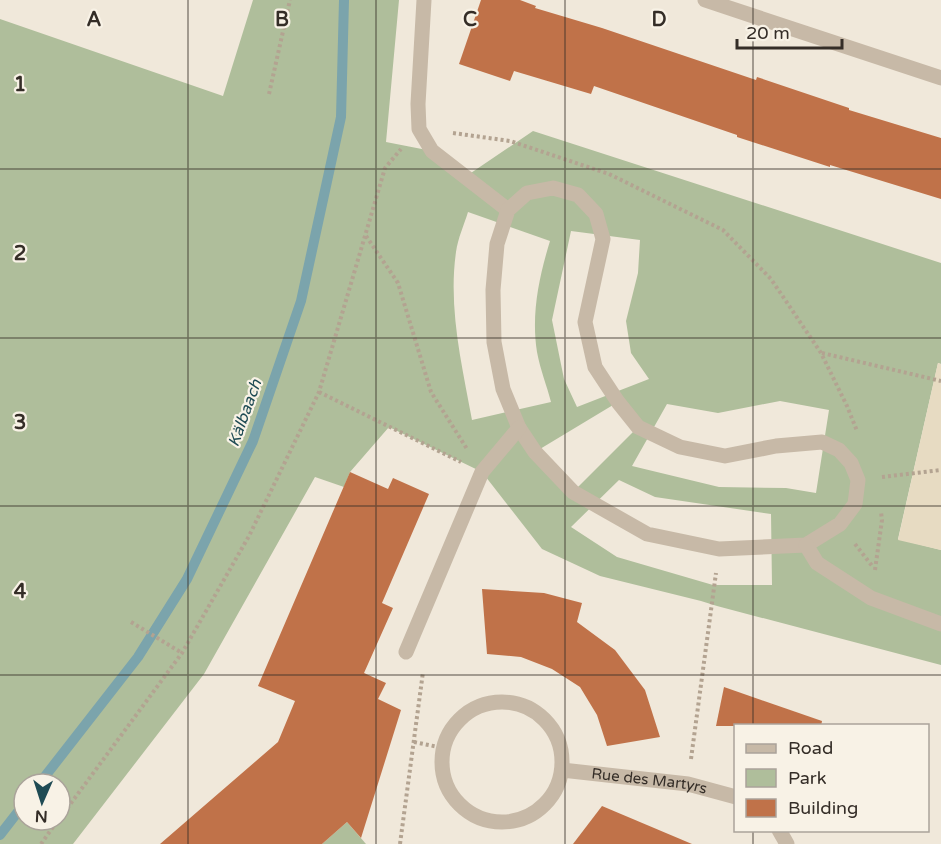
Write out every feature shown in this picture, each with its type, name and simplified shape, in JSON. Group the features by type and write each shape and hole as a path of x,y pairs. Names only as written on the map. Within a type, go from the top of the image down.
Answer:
{"street":[{"path":"424,0 418,104 419,129 432,151 508,210"},
{"path":"705,0 941,78"},
{"path":"553,188 578,195 596,214 603,239 585,322 595,367 638,427 680,447 725,456 777,446 822,442 839,450 851,462 858,480 855,504 840,524 806,545 719,549 647,534 573,492 535,452 519,428 503,389 494,342 493,290 497,244 508,210 527,193 553,188"},
{"path":"406,652 482,472 519,428"},
{"path":"806,545 817,563 871,598 941,624"},
{"path":"503,702 523,706 540,715 554,731 561,750 562,770 556,789 545,804 529,816 511,822 491,822 473,815 457,803 447,786 442,767 443,748 451,729 465,715 483,705 503,702"},
{"name":"Rue des Martyrs","path":"562,770 688,784 734,797"}],"path":[{"path":"268,94 290,0"},
{"path":"72,801 182,653 249,536 319,392 386,168 419,129 510,141 587,166 609,174 723,230 771,279 821,353 860,436"},
{"path":"366,235 398,283 430,393 482,472"},
{"path":"821,353 941,381"},
{"path":"319,392 482,472"},
{"path":"858,480 941,470"},
{"path":"871,598 882,520 880,509"},
{"path":"840,524 875,570"},
{"path":"688,784 719,549"},
{"path":"131,622 182,653"},
{"path":"400,844 425,662 406,652"},
{"path":"414,742 443,748"}],"green space":[{"path":"253,0 399,0 386,142 432,151 465,177 533,131 941,263 941,364 938,363 898,539 941,550 941,665 600,576 542,549 482,472 389,427 350,472 344,487 315,477 204,674 73,844 0,844 0,19 223,96","holes":["468,212 550,241 539,282 535,338 538,358 551,402 472,420 460,357 454,294 456,252","571,231 640,240 638,273 626,321 631,353 649,379 577,407 564,379 552,320","780,401 829,410 816,493 786,488 719,487 632,466 667,404 718,413","618,402 638,427 573,492 535,452","619,480 655,497 771,514 772,585 713,585 617,557 571,527"]},
{"path":"347,822 366,844 322,844"}],"shaded area":[{"path":"938,363 941,364 941,550 898,540"}],"building":[{"path":"481,0 520,0 536,6 535,8 756,80 757,77 849,108 849,110 941,138 941,199 737,137 737,135 594,86 591,94 514,71 510,81 459,64"},
{"path":"350,472 388,489 393,478 429,494 382,603 393,608 364,673 386,683 378,699 401,710 361,838 347,822 322,844 160,844 278,742 295,701 258,686"},
{"path":"482,589 544,593 582,603 577,622 615,650 645,690 660,737 607,746 597,715 580,687 552,669 521,657 487,654"},
{"path":"724,687 822,721 821,724 716,726"},
{"path":"602,806 692,844 573,844"}],"waterway":[{"name":"Kälbaach","path":"48,772 138,657 187,579 253,441 301,301 341,117 344,0"},
{"name":"Kälbaach","path":"0,835 12,820"}]}
